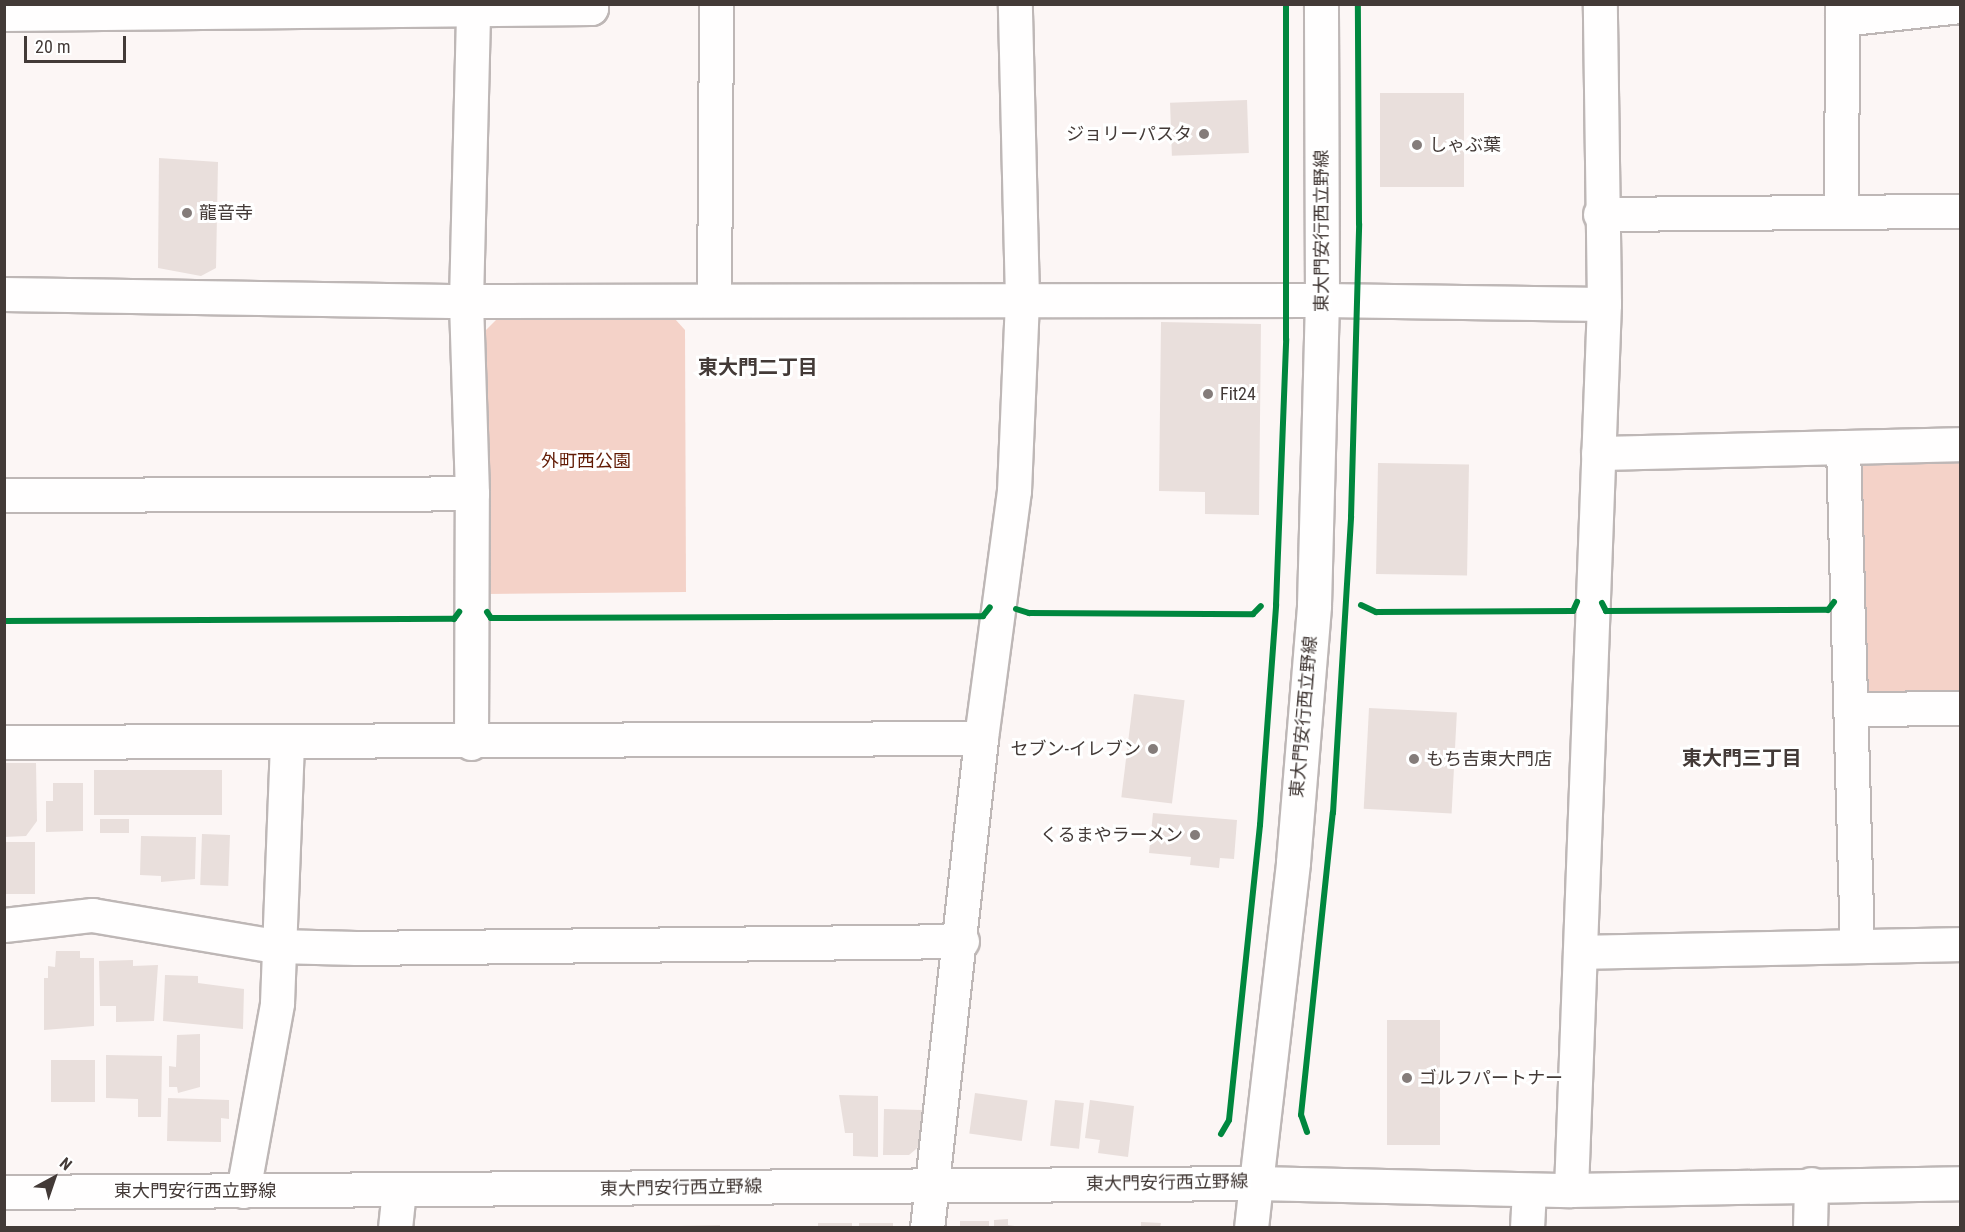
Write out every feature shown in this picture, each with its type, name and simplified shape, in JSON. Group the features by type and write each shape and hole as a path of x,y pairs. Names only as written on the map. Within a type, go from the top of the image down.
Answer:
{"street":[{"path":"4,14 591,8 591,4"},
{"path":"714,300 716,4"},
{"path":"927,1227 962,941 981,738 1014,491 1022,298 1015,4"},
{"name":"東大門安行西立野線","path":"4,1192 399,1191 1256,1183 1293,862 1314,605 1322,300 1321,4"},
{"path":"1571,1190 1604,304 1600,214 1600,4"},
{"path":"1841,212 1842,12 1960,6"},
{"path":"471,742 472,493 466,301 473,8"},
{"path":"1600,214 1960,211"},
{"path":"4,294 466,301 1022,298 1604,304"},
{"path":"1598,453 1960,444"},
{"path":"1843,447 1857,945"},
{"path":"4,495 472,493"},
{"path":"1850,709 1960,708"},
{"path":"4,742 471,742 981,738"},
{"path":"243,1191 277,1003 276,946 286,742"},
{"path":"4,926 92,915 276,946 962,941"},
{"path":"1580,952 1960,944"},
{"path":"1251,1227 1256,1183 1529,1190 1960,1183"},
{"path":"1810,1227 1811,1184"},
{"path":"1527,1227 1529,1190"},
{"path":"395,1227 399,1191"}],"green space":[{"name":"外町西公園","path":"497,319 675,319 685,330 686,592 487,594 486,330"},
{"path":"1868,453 1960,453 1960,700 1866,700 1857,465"}],"building":[{"path":"1380,93 1464,93 1464,187 1380,187"},
{"path":"1247,100 1249,153 1172,156 1170,103"},
{"path":"159,158 218,162 216,268 201,276 158,268"},
{"path":"1161,322 1261,324 1259,515 1205,514 1205,492 1159,491"},
{"path":"1378,463 1469,465 1467,576 1376,574"},
{"name":"セブン-イレブン","path":"1134,694 1185,700 1172,803 1121,797"},
{"path":"1369,708 1457,713 1452,813 1364,809"},
{"path":"4,763 36,763 37,821 26,836 4,837"},
{"path":"94,770 222,770 222,815 94,815"},
{"path":"53,783 83,783 83,831 46,832 46,801 53,801"},
{"path":"1153,813 1237,820 1234,859 1220,858 1219,868 1190,865 1191,857 1149,853"},
{"path":"100,819 129,819 129,833 100,833"},
{"path":"202,834 230,835 228,886 200,885"},
{"path":"141,836 196,837 195,879 161,882 161,876 140,875"},
{"path":"4,842 35,842 35,894 4,894"},
{"path":"56,951 80,951 80,958 94,958 94,1026 44,1030 44,978 48,978 48,966 55,967"},
{"path":"133,960 133,966 158,965 154,1021 116,1022 116,1006 100,1006 99,961"},
{"path":"165,975 198,976 198,983 244,989 243,1029 163,1021"},
{"path":"1387,1020 1440,1020 1440,1145 1387,1145"},
{"path":"200,1034 200,1087 178,1093 177,1087 169,1087 169,1066 176,1067 177,1035"},
{"path":"106,1055 162,1056 161,1117 138,1117 138,1099 106,1098"},
{"path":"51,1060 95,1060 95,1102 51,1102"},
{"path":"975,1093 1027,1100 1022,1141 969,1134"},
{"path":"839,1095 878,1096 878,1157 853,1156 853,1133 845,1133"},
{"path":"168,1098 229,1100 229,1119 221,1118 221,1142 167,1141"},
{"path":"1055,1100 1084,1103 1079,1149 1050,1146"},
{"path":"1090,1100 1134,1106 1128,1157 1098,1153 1100,1140 1085,1138"},
{"path":"884,1109 922,1110 922,1144 909,1155 883,1155"},
{"path":"1008,1219 1008,1225 1027,1228 994,1228 994,1220"},
{"path":"960,1221 989,1221 989,1228 960,1228"},
{"path":"1141,1222 1161,1223 1160,1228 1141,1228"},
{"path":"818,1223 852,1223 852,1228 818,1228"},
{"path":"859,1223 893,1223 893,1228 859,1228"},
{"path":"720,1225 720,1228 677,1228 677,1226"}],"cycle path":[{"path":"1221,1134 1229,1120 1260,825 1276,605 1286,339 1286,4"},
{"path":"1307,1132 1301,1115 1333,813 1351,517 1359,224 1358,4"},
{"path":"1361,605 1376,612 1573,611 1577,602"},
{"path":"1602,603 1606,611 1828,610 1834,602"},
{"path":"1016,609 1029,613 1253,614 1261,606"},
{"path":"487,612 491,618 983,616 990,607"},
{"path":"4,621 454,619 459,612"}],"place":[{"name":"ジョリーパスタ","path":"1204,134"},
{"name":"しゃぶ葉","path":"1417,145"},
{"name":"龍音寺","path":"187,213"},
{"name":"Fit24","path":"1208,394"},
{"name":"セブン-イレブン","path":"1153,749"},
{"name":"もち吉東大門店","path":"1414,759"},
{"name":"くるまやラーメン","path":"1195,835"},
{"name":"ゴルフパートナー","path":"1407,1078"}],"district":[{"name":"東大門二丁目","path":"758,367"},
{"name":"東大門三丁目","path":"1742,758"}]}
